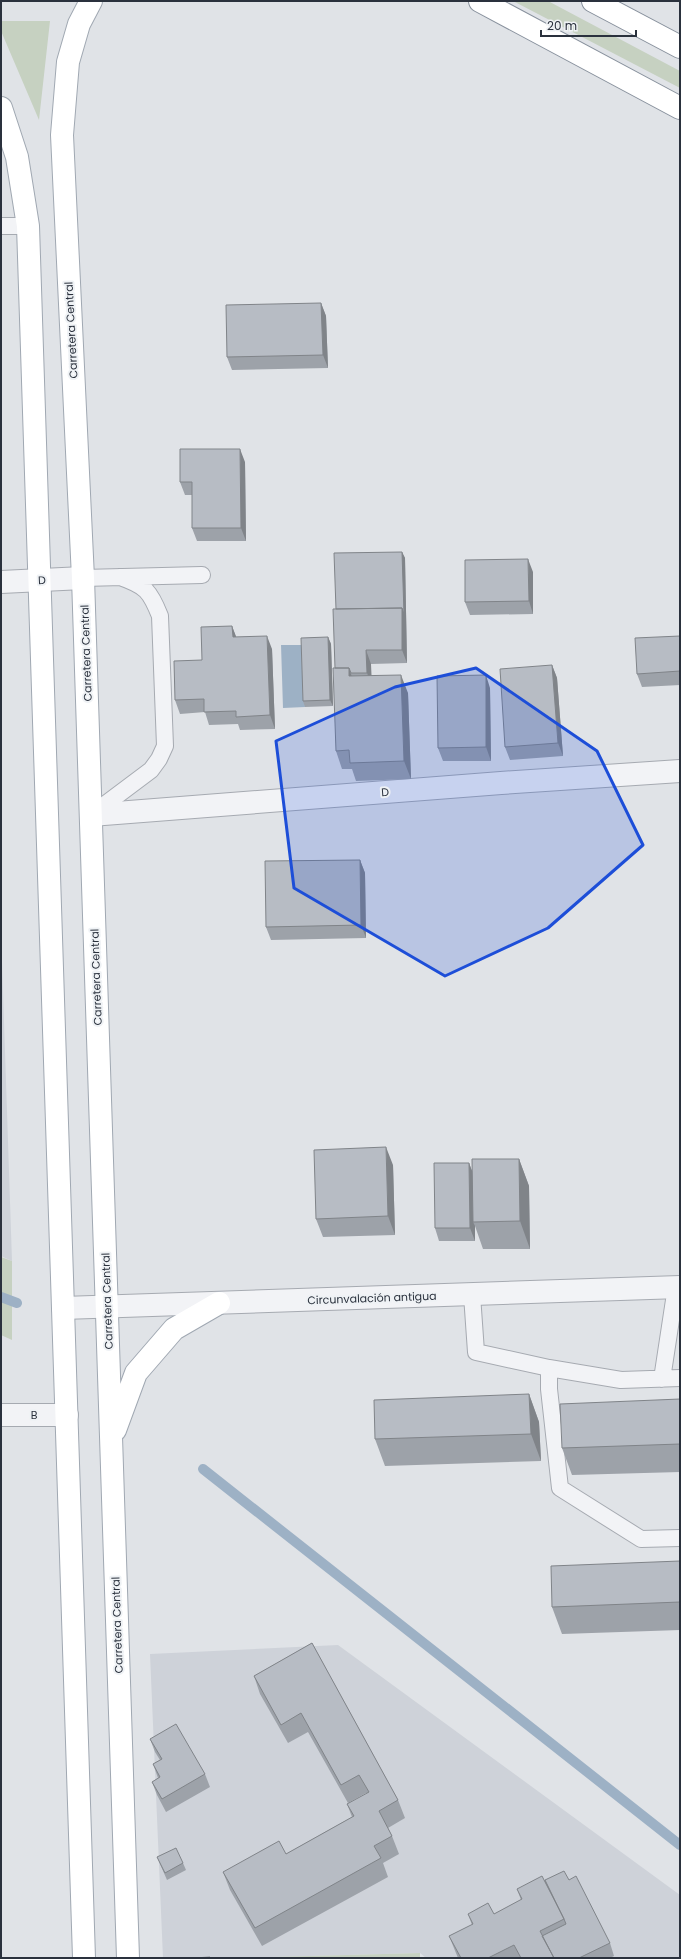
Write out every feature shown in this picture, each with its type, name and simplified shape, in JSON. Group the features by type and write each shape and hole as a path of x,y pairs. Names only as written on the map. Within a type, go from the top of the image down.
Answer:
{"main road":[{"name":"Carretera Central","path":"91,1 79,24 68,62 62,135 83,578 128,1958"},
{"path":"480,1 680,108"},
{"path":"593,1 680,47"},
{"path":"1,108 17,157 28,226 84,1958"},
{"path":"111,1441 136,1373 174,1329 219,1303"}],"street":[{"name":"D","path":"1,582 83,578"},
{"name":"D","path":"91,815 502,783 680,771"},
{"name":"Circunvalación antigua","path":"63,1308 679,1289"},
{"name":"B","path":"1,1415 67,1415"}],"lane":[{"path":"1,226 28,226"},
{"path":"83,578 202,575"},
{"path":"91,815 151,770 159,759 165,746 160,616 153,597 139,584 120,577"},
{"path":"662,1379 679,1289"},
{"path":"472,1295 476,1352 549,1368 621,1380 680,1378"},
{"path":"549,1368 549,1388 560,1488 641,1539 680,1538"}],"highlighted area":[{"path":"476,668 597,751 643,845 548,928 445,976 294,888 276,741 395,687"}],"shaded area":[{"path":"1,932 12,1261 1,1256"},
{"path":"338,1645 680,1895 680,1958 426,1958 420,1953 237,1958 163,1958 150,1654"}],"green space":[{"path":"513,1 548,1 680,71 680,88"},
{"path":"1,21 50,21 39,120 1,31"},
{"path":"1,1257 12,1261 12,1340 1,1335"},
{"path":"420,1953 420,1958 237,1958"}],"water":[{"path":"281,645 303,645 305,707 283,708"}],"building":[{"path":"321,303 323,355 227,357 226,305"},
{"path":"180,449 240,449 241,528 192,528 192,482 180,482"},
{"path":"402,552 404,614 402,608 336,609 334,553"},
{"path":"528,559 529,601 465,602 465,560"},
{"path":"402,608 402,650 366,650 367,673 351,673 349,668 335,668 333,609"},
{"path":"232,626 233,637 267,636 270,715 236,717 236,711 204,712 204,699 175,700 174,661 202,660 201,627"},
{"path":"680,636 680,671 637,674 635,638"},
{"path":"328,637 330,700 303,701 301,638"},
{"path":"552,665 558,743 505,747 500,669"},
{"path":"333,668 349,668 349,676 401,675 404,761 350,763 349,750 336,751"},
{"path":"486,675 486,747 438,748 437,676"},
{"path":"360,860 361,925 266,927 265,861"},
{"path":"386,1147 388,1216 316,1219 314,1150"},
{"path":"472,1159 519,1159 520,1221 473,1222"},
{"path":"434,1163 469,1163 470,1228 435,1228"},
{"path":"529,1394 531,1434 375,1439 374,1400"},
{"path":"680,1399 680,1444 562,1448 560,1404"},
{"path":"680,1561 680,1602 552,1607 551,1566"},
{"path":"312,1643 398,1800 379,1811 392,1836 374,1846 381,1858 255,1928 223,1872 279,1841 286,1854 354,1816 347,1804 369,1792 359,1775 341,1785 301,1713 281,1725 254,1676"},
{"path":"176,1724 205,1774 162,1799 152,1782 160,1777 153,1764 162,1759 150,1739"},
{"path":"176,1848 183,1863 165,1873 157,1857"},
{"path":"564,1871 569,1880 576,1876 610,1943 579,1958 554,1958 542,1936 566,1924 545,1880"},
{"path":"542,1876 564,1919 540,1931 554,1958 521,1958 514,1945 488,1958 461,1958 449,1936 473,1924 468,1914 488,1903 494,1914 522,1899 517,1889"}],"waterway":[{"path":"1,1297 17,1303"},
{"path":"203,1469 680,1845"}]}
